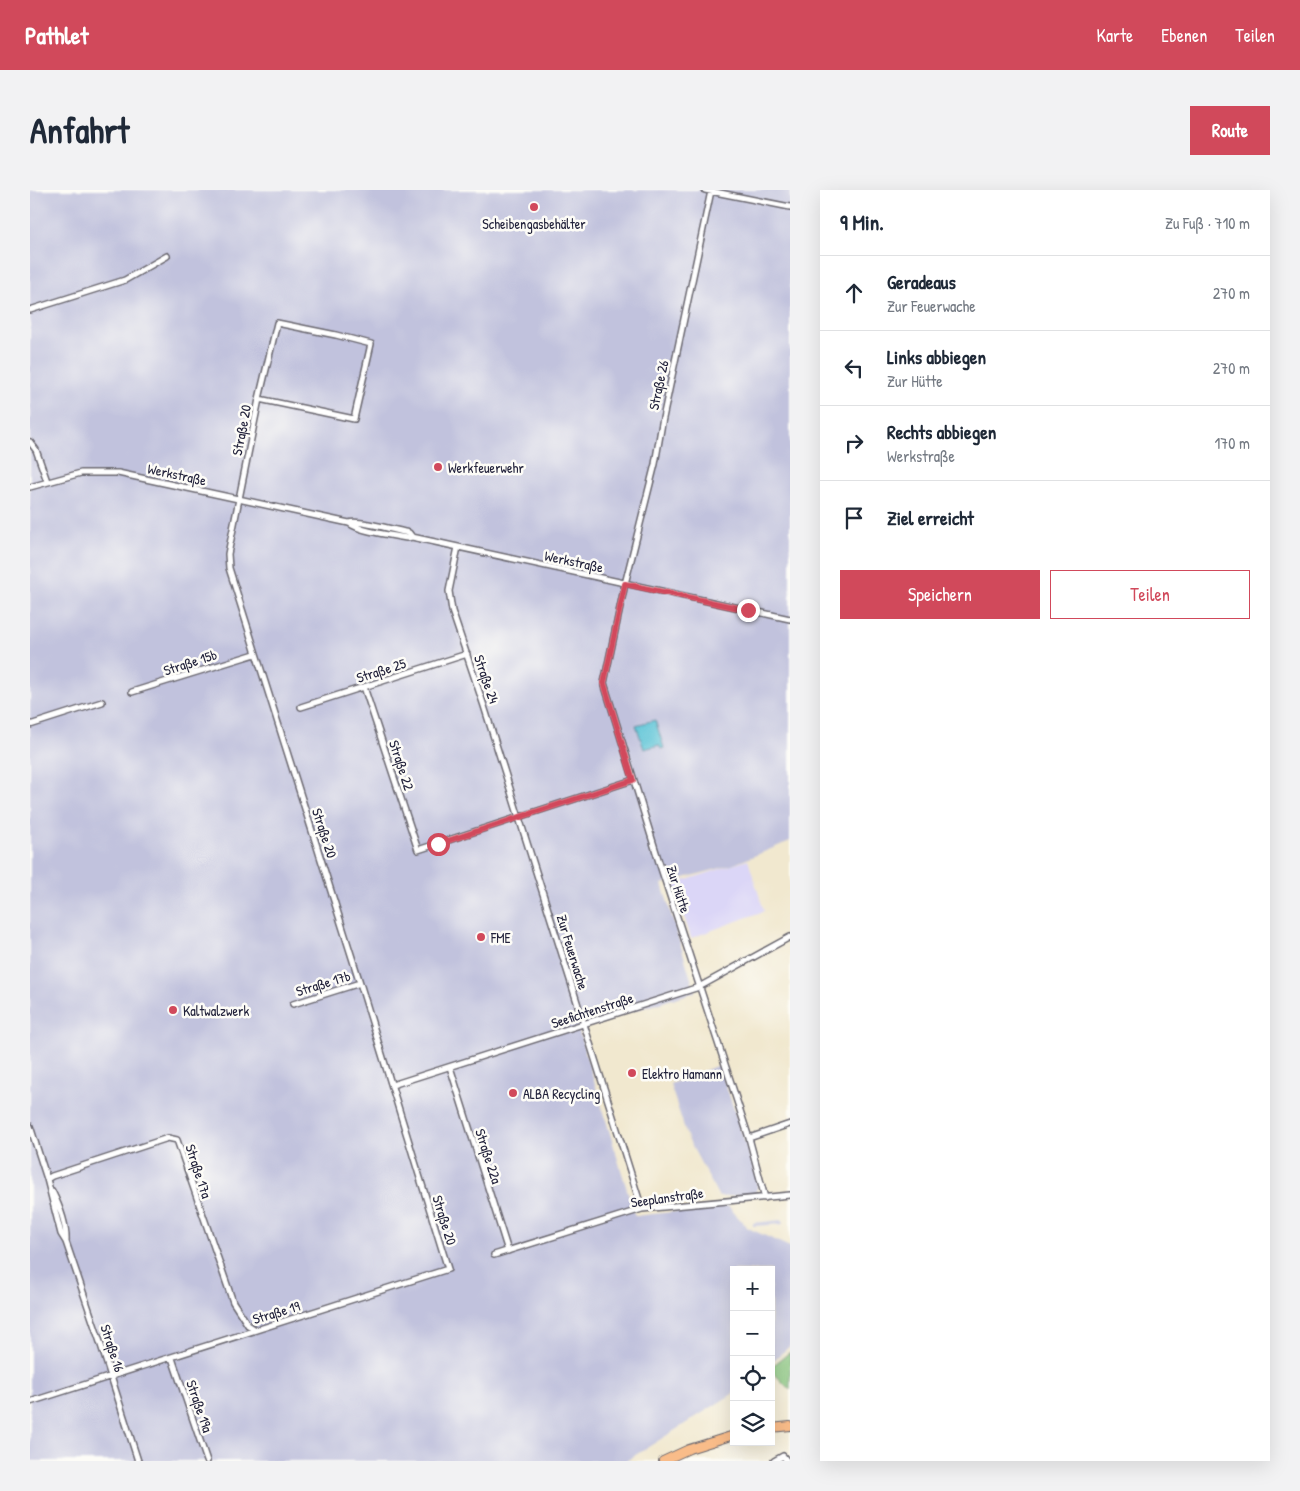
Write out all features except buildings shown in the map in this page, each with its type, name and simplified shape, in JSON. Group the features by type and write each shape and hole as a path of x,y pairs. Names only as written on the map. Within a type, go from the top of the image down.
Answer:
{"main road":[{"path":"775,1428 790,1426"},
{"path":"663,1461 689,1449 730,1436"}],"street":[{"path":"708,191 790,207"},
{"name":"Straße 26","path":"625,584 655,464 708,191"},
{"path":"30,310 125,280 168,256"},
{"name":"Straße 20","path":"259,399 354,419 371,344 277,323 259,399 238,500 228,554 229,568 392,1085 448,1270"},
{"path":"30,442 36,450 47,481"},
{"name":"Werkstraße","path":"30,487 81,473 105,472 154,480 349,523 352,526 372,531 407,538 412,537 790,619"},
{"name":"Straße 24","path":"458,547 449,591 450,601 519,816"},
{"name":"Zur Hütte","path":"625,584 604,683 633,780 749,1138 765,1198"},
{"name":"Straße 15b","path":"132,692 256,654"},
{"name":"Straße 25","path":"302,707 466,654"},
{"name":"Straße 22","path":"364,687 418,850 519,816"},
{"path":"30,725 102,702"},
{"path":"519,816 633,780"},
{"name":"Zur Feuerwache","path":"519,816 642,1209"},
{"name":"Seefichtenstraße","path":"392,1085 700,988 790,937"},
{"name":"Straße 17b","path":"293,1004 360,983"},
{"name":"Straße 22a","path":"450,1067 508,1251"},
{"path":"749,1138 790,1124"},
{"name":"Straße 16","path":"30,1126 47,1179 59,1227 66,1242 138,1461"},
{"name":"Straße 17a","path":"47,1179 168,1138 177,1140 233,1302 248,1325 256,1330"},
{"name":"Seeplanstraße","path":"494,1255 642,1209 790,1195"},
{"name":"Straße 19","path":"30,1402 448,1270"},
{"name":"Straße 19a","path":"172,1358 206,1461"},
{"path":"774,1461 783,1456 787,1461"}],"shaded area":[{"path":"30,190 790,190 790,841 732,865 662,884 695,992 578,1028 635,1216 728,1206 748,1228 790,1247 790,1346 775,1359 775,1266 730,1266 730,1396 626,1461 30,1461"},
{"path":"748,860 764,911 691,938 674,884"},
{"path":"719,1065 758,1181 754,1194 719,1197 688,1139 670,1084"},
{"path":"782,1220 783,1224 753,1226 753,1223"}],"green space":[{"path":"790,1352 790,1390 775,1374 775,1364"}],"water":[{"path":"655,720 664,748 661,749 659,745 644,749 636,725"}],"place":[{"name":"Scheibengasbehälter","path":"534,207"},
{"name":"Werkfeuerwehr","path":"438,467"},
{"name":"FME","path":"481,937"},
{"name":"Kaltwalzwerk","path":"173,1010"},
{"name":"Elektro Hamann","path":"632,1073"},
{"name":"ALBA Recycling","path":"513,1093"}],"route":[{"path":"438,844 633,780 604,683 625,584 748,610"}]}
